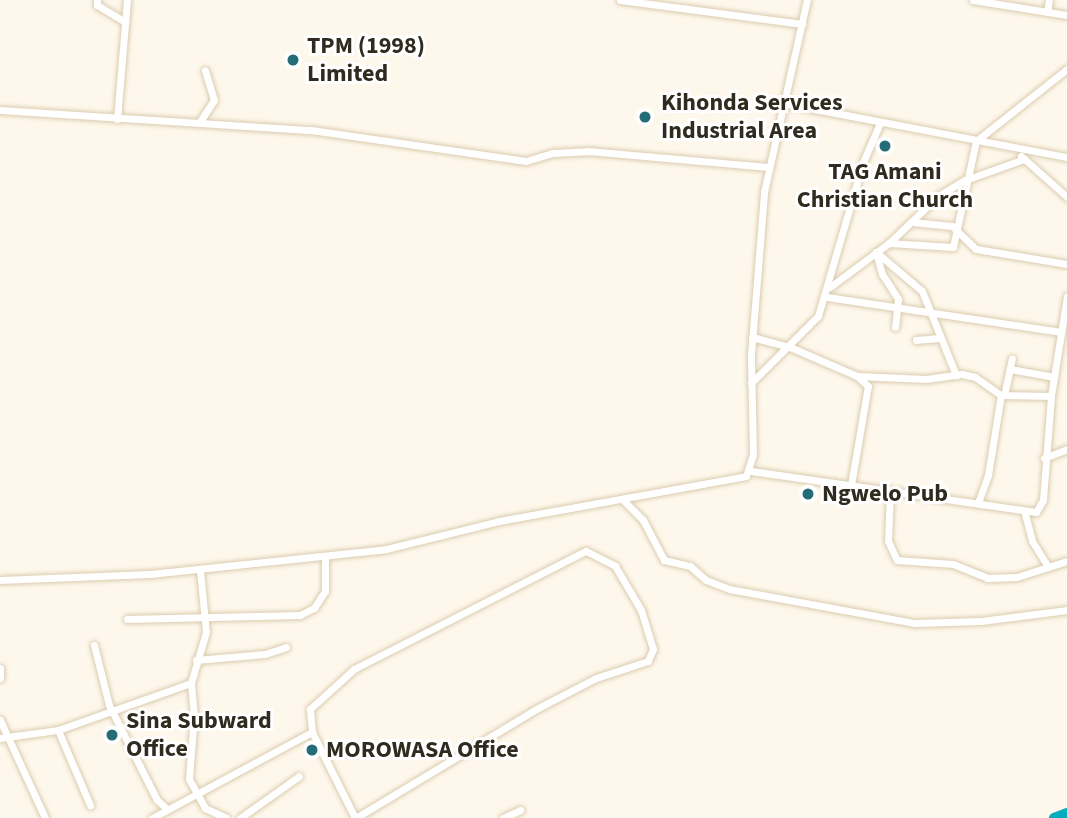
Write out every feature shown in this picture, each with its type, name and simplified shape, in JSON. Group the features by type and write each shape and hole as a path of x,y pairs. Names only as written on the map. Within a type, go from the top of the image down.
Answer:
{"street":[{"path":"97,0 97,5 125,22"},
{"path":"117,119 127,0"},
{"path":"620,0 802,24"},
{"path":"751,471 752,337 768,167 807,0"},
{"path":"973,0 1067,15"},
{"path":"1047,12 1049,0"},
{"path":"888,243 953,247 965,180 976,141 1067,69"},
{"path":"199,123 214,100 205,70"},
{"path":"783,103 1018,150 1067,157"},
{"path":"0,110 322,131 526,161 565,151 588,151 768,167"},
{"path":"751,383 818,316 827,297 856,187 880,123"},
{"path":"1018,150 1024,159 1067,197"},
{"path":"829,288 888,243 938,196 965,180 1024,159"},
{"path":"911,222 929,221 958,229 976,249 1067,264"},
{"path":"876,252 898,306 895,327"},
{"path":"876,252 922,290 930,312 939,326 939,338 956,375"},
{"path":"0,580 200,570 416,545 499,521 726,480 751,471 1025,513 1036,512 1041,506 1051,396 1067,296"},
{"path":"827,297 1061,332"},
{"path":"752,337 790,346 857,376 868,386 851,485"},
{"path":"916,340 939,338"},
{"path":"979,500 988,475 1012,359"},
{"path":"1010,369 1054,377"},
{"path":"857,376 926,379 956,375 975,377 1003,393 1051,396"},
{"path":"1044,458 1067,449"},
{"path":"890,491 888,541 897,560 953,564 988,578 1017,577 1047,565 1067,561"},
{"path":"622,499 643,520 664,560 690,566 706,580 729,589 915,623 981,621 1067,610"},
{"path":"1025,513 1032,541 1047,565"},
{"path":"586,551 615,566 641,610 653,649 648,661 596,678 538,708 356,818 312,732 310,709 354,669 586,551"},
{"path":"127,620 300,615 314,608 325,591 325,556"},
{"path":"200,570 206,616 191,683 194,715 189,779 205,808 226,818"},
{"path":"94,645 113,712 157,800 167,809"},
{"path":"196,660 265,654 286,647"},
{"path":"0,668 0,678"},
{"path":"0,738 58,730 191,683"},
{"path":"0,720 10,736 45,818"},
{"path":"58,730 90,805"},
{"path":"152,818 312,732"},
{"path":"240,818 299,776"},
{"path":"503,818 520,810"}],"waterway":[{"path":"1054,818 1067,813"}],"place":[{"name":"TPM (1998) Limited","path":"293,60"},
{"name":"Kihonda Services Industrial Area","path":"645,117"},
{"name":"TAG Amani Christian Church","path":"885,146"},
{"name":"Ngwelo Pub","path":"808,494"},
{"name":"Sina Subward Office","path":"112,735"},
{"name":"MOROWASA Office","path":"312,750"}]}
